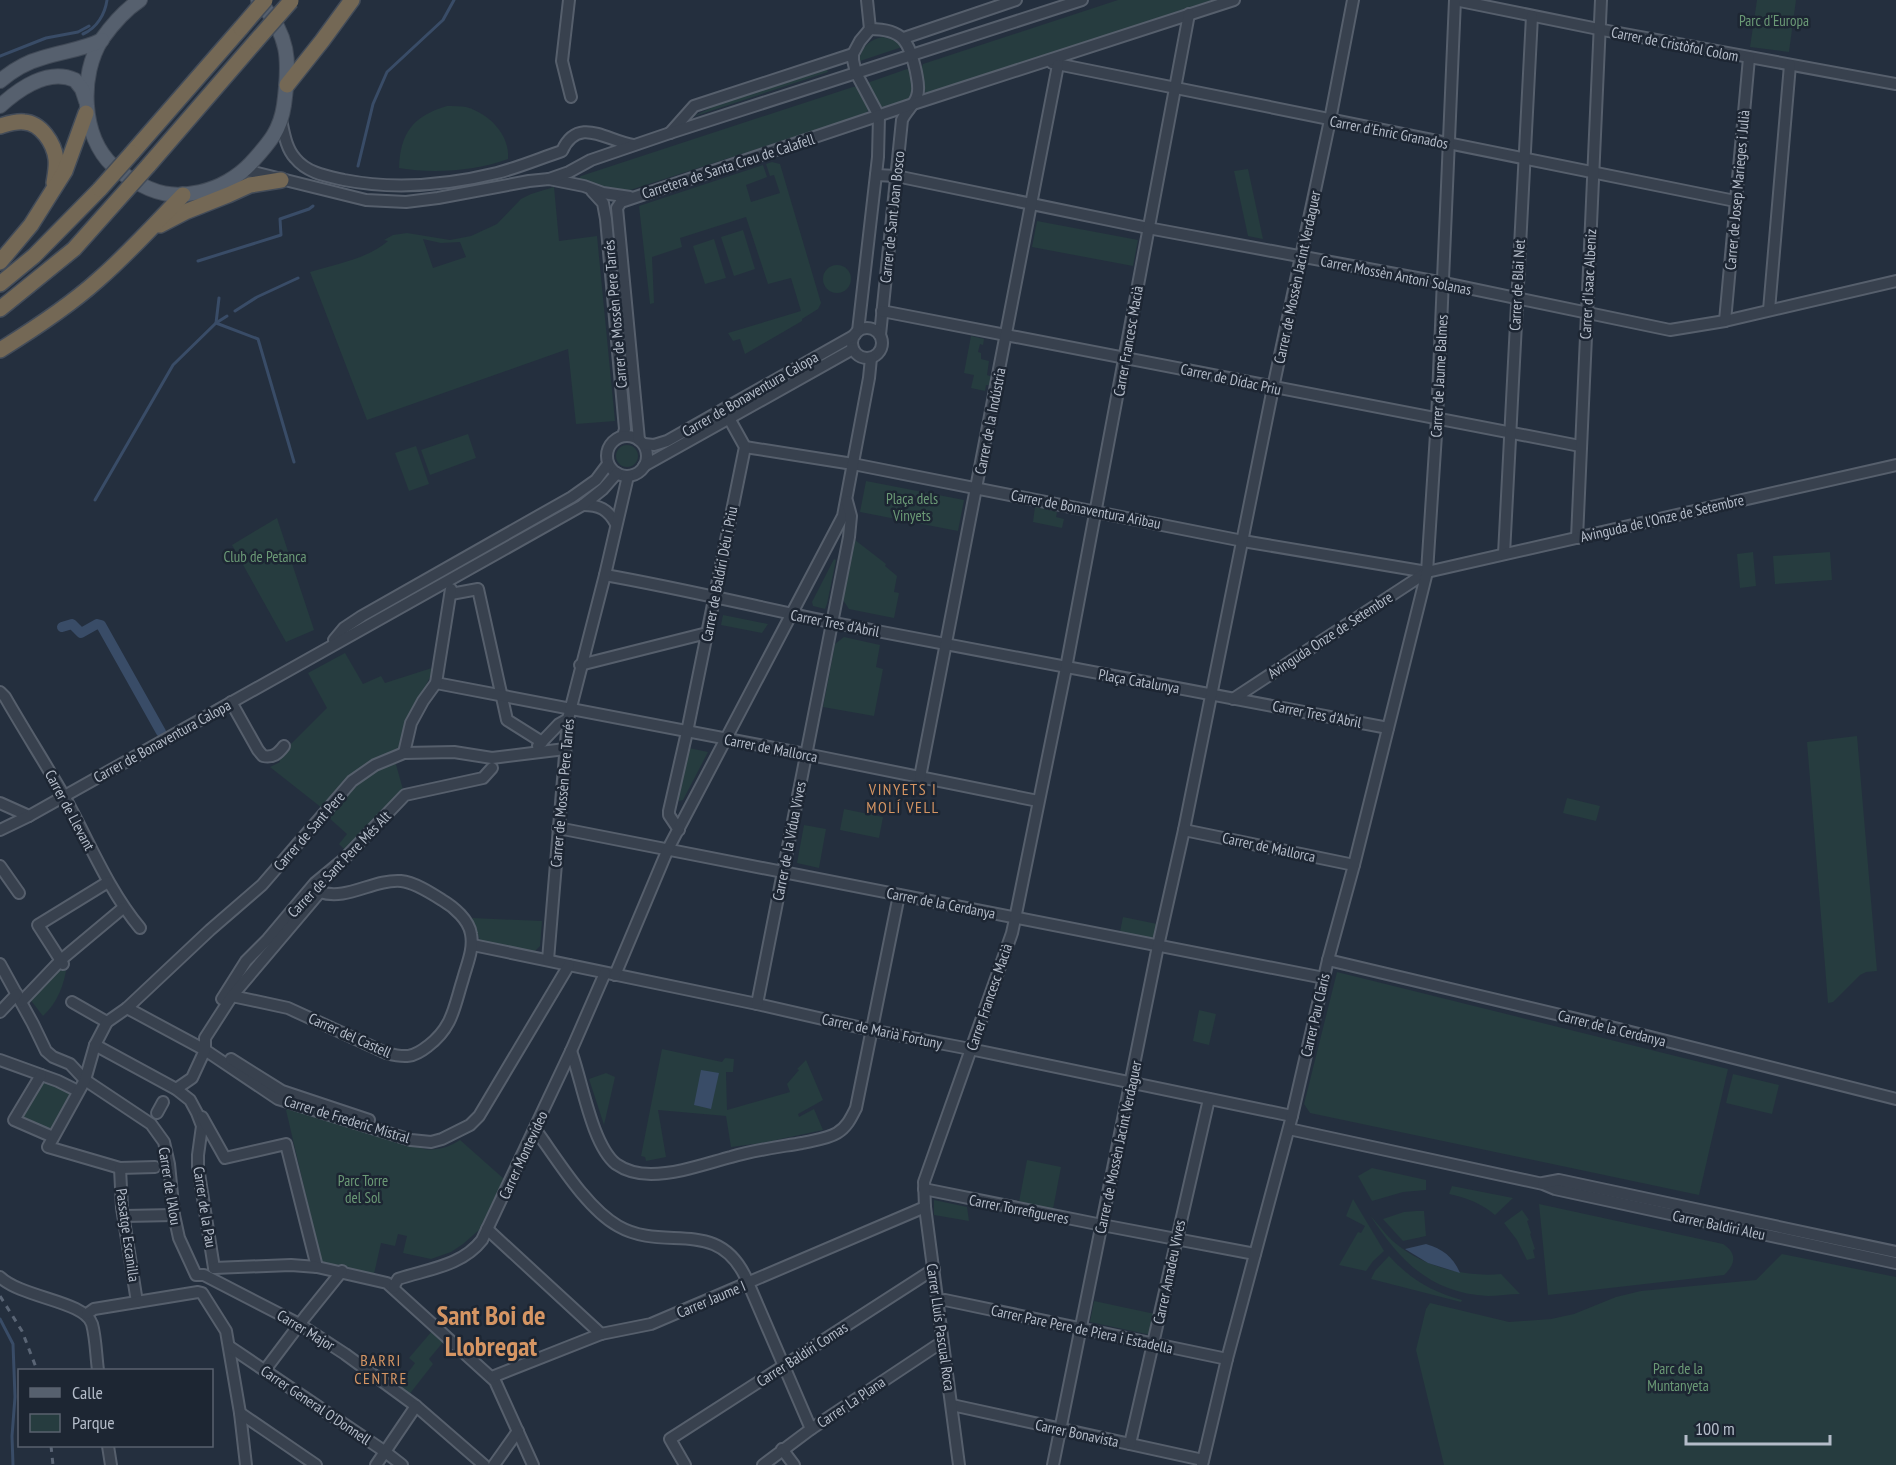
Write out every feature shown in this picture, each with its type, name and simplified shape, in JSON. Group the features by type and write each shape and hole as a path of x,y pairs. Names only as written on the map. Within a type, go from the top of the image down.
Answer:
{"highway":[{"path":"0,284 34,256 100,189 265,0"},
{"path":"0,309 74,249 291,0"},
{"path":"286,85 352,0"},
{"path":"0,262 31,225 65,171 86,107"},
{"path":"0,126 29,123 44,133 50,140 55,156 54,186"},
{"path":"144,234 185,212 250,185 281,180"},
{"path":"0,350 29,333 99,280 183,195"}],"main road":[{"path":"86,107 87,87 94,55 123,7 140,0"},
{"path":"0,106 17,90 47,78 60,75 75,80 82,89 98,146 113,166 151,190 166,194 183,195 210,189 245,170 272,140 282,120 287,64 285,44 274,18 258,0"},
{"path":"0,81 10,73 40,58 86,48 102,40"}],"street":[{"path":"569,0 562,61 571,97"},
{"path":"867,0 870,28 853,54 853,60 856,73 879,116"},
{"path":"870,28 886,29 904,38 1016,0"},
{"path":"245,170 366,200 406,202 549,179 569,172 591,160 1083,0"},
{"name":"Carretera de Santa Creu de Calafell","path":"549,179 630,198 1234,0"},
{"name":"Carrer de Mossèn Jacint Verdaguer","path":"1211,694 1353,0"},
{"name":"Carrer de Cristòfol Colom","path":"1455,0 1599,30 1896,84"},
{"name":"Carrer de Jaume Balmes","path":"1427,572 1444,283 1455,0"},
{"name":"Carrer d'Isaac Albeniz","path":"1577,538 1601,0"},
{"name":"Carrer Francesc Macià","path":"1066,668 1190,14"},
{"name":"Carrer de Blai Net","path":"1504,554 1532,16"},
{"name":"Carrer de Sant Joan Bosco","path":"880,335 902,120 913,104 918,89 913,56 904,38"},
{"path":"670,134 694,106 853,54"},
{"name":"Carrer de Josep Marieges i Julià","path":"1725,321 1749,58"},
{"name":"Carrer d'Enric Granados","path":"1043,61 1176,90 1735,201"},
{"name":"Carrer de la Indústria","path":"920,777 1058,65"},
{"path":"1769,310 1790,65"},
{"name":"Carrer de Sant Joan Bosco","path":"857,333 876,175 879,116"},
{"path":"282,120 290,152 312,172 374,184 401,186 441,183 499,172 562,151 572,137 588,131 622,144 634,146"},
{"name":"Carrer Mossèn Antoni Solanas","path":"876,175 896,176 1148,228 1444,283 1670,330 1725,321 1896,281"},
{"name":"Carrer de Mossèn Pere Tarrés","path":"584,186 596,194 603,203 607,226 625,429 625,435 622,436"},
{"name":"Carrer de Mossèn Pere Tarrés","path":"630,198 621,202 617,208 641,442"},
{"name":"Carrer de Mossèn Pere Tarrés","path":"607,226 620,236"},
{"name":"Carrer de Dídac Priu","path":"882,311 1580,446"},
{"path":"870,328 880,335 881,350 871,358 862,358 853,349 853,339 857,333 870,328"},
{"name":"Carrer de Bonaventura Calopa","path":"641,442 654,445 667,441 857,333"},
{"name":"Carrer de Bonaventura Calopa","path":"644,466 730,420 853,349"},
{"path":"668,849 843,516 870,378 871,358"},
{"path":"730,420 745,447"},
{"path":"628,436 641,442 647,455 644,466 634,475 622,475 609,464 607,458 609,447 617,438 628,436"},
{"name":"Carrer de Bonaventura Aribau","path":"745,447 976,488 1242,541 1427,572"},
{"name":"Carrer de Baldiri Déu i Priu","path":"687,732 745,447"},
{"name":"Carrer de Bonaventura Calopa","path":"323,650 336,639 344,628 363,616 572,497 596,480 609,464"},
{"name":"Avinguda de l'Onze de Setembre","path":"1427,572 1896,465"},
{"name":"Carrer de Mossèn Pere Tarrés","path":"548,960 569,715 605,575 616,524 622,475"},
{"name":"Carrer de Bonaventura Calopa","path":"0,830 583,505 622,475"},
{"name":"Carrer de la Vídua Vives","path":"757,1004 849,537 851,516 847,498"},
{"path":"583,505 604,508 616,524"},
{"name":"Avinguda Onze de Setembre","path":"1233,699 1427,572"},
{"name":"Carrer Pau Claris","path":"1203,1461 1227,1359 1289,1129 1328,960 1427,572"},
{"name":"Carrer Tres d'Abril","path":"605,575 1066,668"},
{"path":"404,753 411,723 436,683 452,579"},
{"path":"451,594 478,589 507,720 542,742"},
{"name":"Carrer de Bonaventura Calopa","path":"344,628 355,629 367,626"},
{"path":"580,665 707,633"},
{"path":"1038,801 1066,668"},
{"name":"Plaça Catalunya","path":"1066,668 1211,694"},
{"name":"Carrer de Mallorca","path":"436,683 503,697 569,715 687,732 1038,801"},
{"name":"Carrer de Llevant","path":"0,692 5,696 63,796 123,908 140,928"},
{"path":"1184,830 1211,694"},
{"name":"Carrer Tres d'Abril","path":"1211,694 1388,728"},
{"path":"231,702 258,750 268,761 284,746"},
{"path":"531,753 569,715"},
{"path":"680,830 669,815 669,811 687,732"},
{"name":"Carrer de Sant Pere","path":"107,1022 127,1008 262,885 352,781 375,765 404,753 454,752 492,758 565,749"},
{"name":"Carrer de Sant Pere Més Alt","path":"205,1038 202,1032 246,961 267,940 315,883 343,860 405,795 483,778 492,768"},
{"name":"Carrer Francesc Macià","path":"924,1189 924,1182 1012,933 1038,801"},
{"path":"0,803 28,816"},
{"name":"Carrer de la Cerdanya","path":"558,828 1324,978"},
{"name":"Carrer de Mossèn Jacint Verdaguer","path":"1053,1465 1158,946 1184,830"},
{"name":"Carrer de Mallorca","path":"1184,830 1354,865"},
{"name":"Carrer Montevideo","path":"394,1288 398,1279 454,1263 478,1245 610,974 635,928 668,849"},
{"path":"0,866 19,893"},
{"path":"157,1113 171,1093 192,1078 205,1050 205,1038 232,996 320,892 332,896 387,882 402,881 417,886 456,910 471,932 472,945"},
{"path":"63,962 38,925 108,882"},
{"path":"572,1051 600,1142 608,1156 621,1167 637,1173 658,1174 716,1162 824,1138 840,1131 845,1127 856,1108 899,895"},
{"path":"0,1012 63,962 123,908"},
{"name":"Carrer de Marià Fortuny","path":"472,945 1292,1116"},
{"name":"Carrer del Castell","path":"232,996 288,1008 386,1053 402,1058 418,1054 443,1034 450,1021 472,945"},
{"name":"Carrer de la Cerdanya","path":"1328,960 1619,1029 1896,1099"},
{"name":"Carrer de l'Alou","path":"0,964 46,1051 53,1057 68,1063 88,1082 151,1124 164,1142 170,1167 174,1215 179,1238 196,1275 204,1275"},
{"name":"Carrer de Frederic Mistral","path":"127,1008 205,1050 279,1099 411,1140 431,1142 470,1125 479,1116 569,965"},
{"path":"72,1002 107,1022 96,1043 88,1082 78,1092 48,1147 120,1168 155,1167"},
{"path":"96,1043 171,1093 190,1100 225,1158 286,1144 317,1267"},
{"path":"0,1060 58,1081 78,1092"},
{"path":"41,1075 14,1120 53,1137"},
{"name":"Carrer Amadeu Vives","path":"1130,1444 1209,1099"},
{"name":"Carrer de la Pau","path":"197,1113 202,1126 198,1167 214,1268"},
{"path":"534,1129 590,1202 622,1229 640,1235 694,1239 719,1246 739,1264 811,1429"},
{"name":"Carrer Baldiri Aleu","path":"1289,1129 1896,1263"},
{"name":"Passatge Escanilla","path":"120,1168 122,1208 137,1302"},
{"name":"Carrer Baldiri Aleu","path":"1543,1184 1558,1180 1896,1252"},
{"name":"Carrer Lluís Pascual Roca","path":"924,1189 959,1465"},
{"name":"Carrer Torrefigueres","path":"924,1189 1255,1254"},
{"name":"Carrer Jaume I","path":"492,1377 601,1334 651,1324 925,1207"},
{"path":"125,1216 174,1215"},
{"path":"487,1229 601,1334"},
{"path":"198,1292 204,1275 214,1268 291,1265 317,1267 387,1283 492,1377 533,1465"},
{"name":"Carrer Baldiri Comas","path":"684,1465 670,1439 933,1269"},
{"path":"265,1370 342,1271"},
{"name":"Carrer Major","path":"204,1275 299,1324 416,1406 484,1465"},
{"path":"0,1277 18,1289 78,1308 87,1314 92,1324 98,1369"},
{"path":"87,1314 94,1309 202,1293 226,1331 246,1465"},
{"name":"Carrer Pare Pere de Piera i Estadella","path":"938,1302 945,1300 1227,1359"},
{"name":"Carrer La Plana","path":"763,1465 811,1429 936,1346 944,1346"},
{"name":"Carrer General O'Donnell","path":"230,1347 402,1465"},
{"name":"Carrer Bonavista","path":"952,1405 1203,1461"},
{"path":"376,1465 416,1406"},
{"path":"240,1413 316,1465"},
{"path":"494,1465 518,1431"},
{"path":"108,1447 111,1465"},
{"path":"782,1449 794,1465"}],"green space":[{"path":"1118,0 1212,0 927,94 922,87 920,75 923,64"},
{"name":"Parc d'Europa","path":"1757,0 1796,0 1789,52 1750,47"},
{"path":"883,37 898,41 902,47 860,61 865,47 874,39"},
{"path":"826,68 828,72 692,117 727,100"},
{"path":"910,69 913,94 911,98 886,108 880,106 866,84"},
{"path":"853,87 859,89 870,108 865,114 624,192 612,192 579,178 581,176"},
{"path":"447,106 466,107 489,119 505,141 508,159 454,170 426,171 399,168 402,145 411,128 425,115"},
{"path":"772,162 780,164 821,303 818,309 802,321 745,354 740,339 733,341 728,333 801,311 791,278 768,284 746,217 680,238 682,247 652,257 654,303 650,304 639,206 763,165 767,177 746,185 751,202 780,193 774,175 770,176 766,164"},
{"path":"1248,169 1263,239 1248,236 1234,171"},
{"path":"554,187 559,241 597,236 615,421 576,424 568,349 367,420 310,272 371,252 393,235 407,233 450,240 471,236 497,224 521,199","holes":["423,239 441,243 460,242 466,257 433,268"]},
{"path":"1037,221 1138,240 1133,266 1032,247"},
{"path":"743,230 755,269 734,276 721,237"},
{"path":"714,239 726,278 705,284 693,246"},
{"path":"837,265 847,269 851,279 847,289 837,293 827,289 823,279 827,269"},
{"path":"971,336 984,339 978,352 981,353 981,359 989,361 987,375 992,377 985,391 971,388 974,375 964,373"},
{"path":"468,434 476,458 430,475 421,450"},
{"path":"627,445 635,448 638,456 635,464 627,467 619,464 616,456 619,448"},
{"path":"416,446 429,484 409,491 395,453"},
{"name":"Plaça dels Vinyets","path":"866,481 964,500 958,531 860,512"},
{"path":"1035,507 1057,512 1056,517 1064,519 1062,528 1033,522"},
{"name":"Club de Petanca","path":"277,518 314,630 286,642 232,545"},
{"path":"855,540 886,564 885,566 897,576 894,592 899,593 894,618 849,609 843,600"},
{"path":"1753,552 1756,586 1740,588 1737,554"},
{"path":"1830,552 1832,580 1775,584 1773,556"},
{"path":"834,559 836,560 825,609 813,606 812,602"},
{"path":"723,615 768,624 762,633 721,625"},
{"path":"844,637 880,645 876,667 883,669 874,716 823,707 835,644"},
{"path":"345,653 363,684 381,676 385,683 435,667 407,723 401,748 354,772 322,808 270,767 280,762 278,757 327,708 308,673"},
{"path":"1857,736 1877,971 1860,975 1833,1002 1828,1003 1807,742"},
{"path":"689,748 708,752 683,800 679,801 678,798"},
{"path":"395,761 404,793 347,852 339,844 347,834 327,816 358,780"},
{"path":"1567,798 1600,806 1596,821 1563,813"},
{"path":"844,809 883,817 879,838 840,830"},
{"path":"804,825 826,829 819,868 797,863"},
{"path":"1123,917 1157,924 1154,939 1120,932"},
{"path":"472,918 542,921 540,946 533,953 481,943"},
{"path":"60,965 67,965 62,986 53,1005 43,1016 29,998"},
{"path":"1337,972 1728,1069 1699,1195 1310,1113 1304,1104"},
{"path":"1199,1010 1216,1014 1209,1045 1193,1041"},
{"path":"662,1049 722,1062 725,1058 734,1059 733,1072 726,1072 727,1110 790,1092 787,1084 806,1060 823,1100 798,1114 799,1117 814,1109 823,1130 731,1147 726,1116 658,1110 666,1157 646,1161 645,1157 641,1156"},
{"path":"606,1073 615,1077 604,1125 589,1079"},
{"path":"1733,1074 1779,1085 1772,1114 1726,1103"},
{"path":"43,1078 73,1091 51,1131 17,1118"},
{"name":"Parc Torre del Sol","path":"292,1105 424,1149 443,1148 460,1140 504,1179 479,1230 451,1252 431,1259 403,1253 407,1236 398,1234 395,1246 381,1243 374,1274 322,1264 286,1110"},
{"path":"1027,1160 1061,1167 1053,1209 1019,1202"},
{"path":"1372,1168 1426,1180 1426,1190 1403,1192 1372,1201 1358,1176"},
{"path":"1452,1186 1513,1198 1495,1215 1474,1202 1449,1194"},
{"path":"1353,1199 1384,1251 1366,1271 1339,1265 1358,1232 1361,1233 1365,1226 1346,1216"},
{"path":"934,1200 967,1207 969,1221 934,1215"},
{"path":"1539,1204 1723,1244 1731,1251 1733,1263 1724,1275 1548,1295"},
{"path":"1522,1210 1529,1220 1527,1221 1535,1249 1533,1250 1535,1258 1527,1260 1517,1240 1504,1223"},
{"path":"1424,1211 1426,1236 1403,1241 1383,1219 1404,1212"},
{"path":"1370,1215 1396,1244 1423,1261 1470,1274 1501,1274 1520,1294 1488,1296 1467,1294 1433,1281 1405,1260"},
{"name":"Parc de la Muntanyeta","path":"1782,1254 1896,1277 1896,1465 1444,1465 1416,1350 1426,1309 1430,1303 1509,1322 1551,1319 1574,1314 1616,1297 1641,1291 1756,1280"},
{"path":"1389,1256 1422,1284 1462,1300 1461,1302 1371,1279"},
{"path":"1094,1301 1155,1314 1151,1335 1090,1322"},
{"path":"433,1330 444,1341 429,1359 433,1364 408,1396 397,1388 415,1363 409,1358"}],"water":[{"path":"701,1070 719,1073 711,1109 694,1105"},
{"path":"1426,1244 1447,1254 1460,1273 1428,1263 1405,1249"}],"waterway":[{"path":"83,34 100,20 107,0"},
{"path":"358,166 373,104 387,72 443,20 454,0"},
{"path":"0,56 46,38 78,32 89,26"},
{"path":"198,261 281,235 280,219 313,206"},
{"path":"235,311 257,297 298,278"},
{"path":"219,298 216,323 258,339 294,462"},
{"path":"95,500 173,365 216,323 227,316"},
{"path":"62,627 72,624 81,633 97,624 101,625 161,732"},
{"path":"0,1319 13,1344 15,1397 12,1436 13,1465"}],"railway":[{"path":"0,1296 22,1331 37,1369"},
{"path":"51,1447 53,1465"}],"district":[{"name":"VINYETS I MOLÍ VELL","path":"903,798"},
{"name":"Sant Boi de Llobregat","path":"491,1330"},
{"name":"BARRI CENTRE","path":"381,1369"}]}
